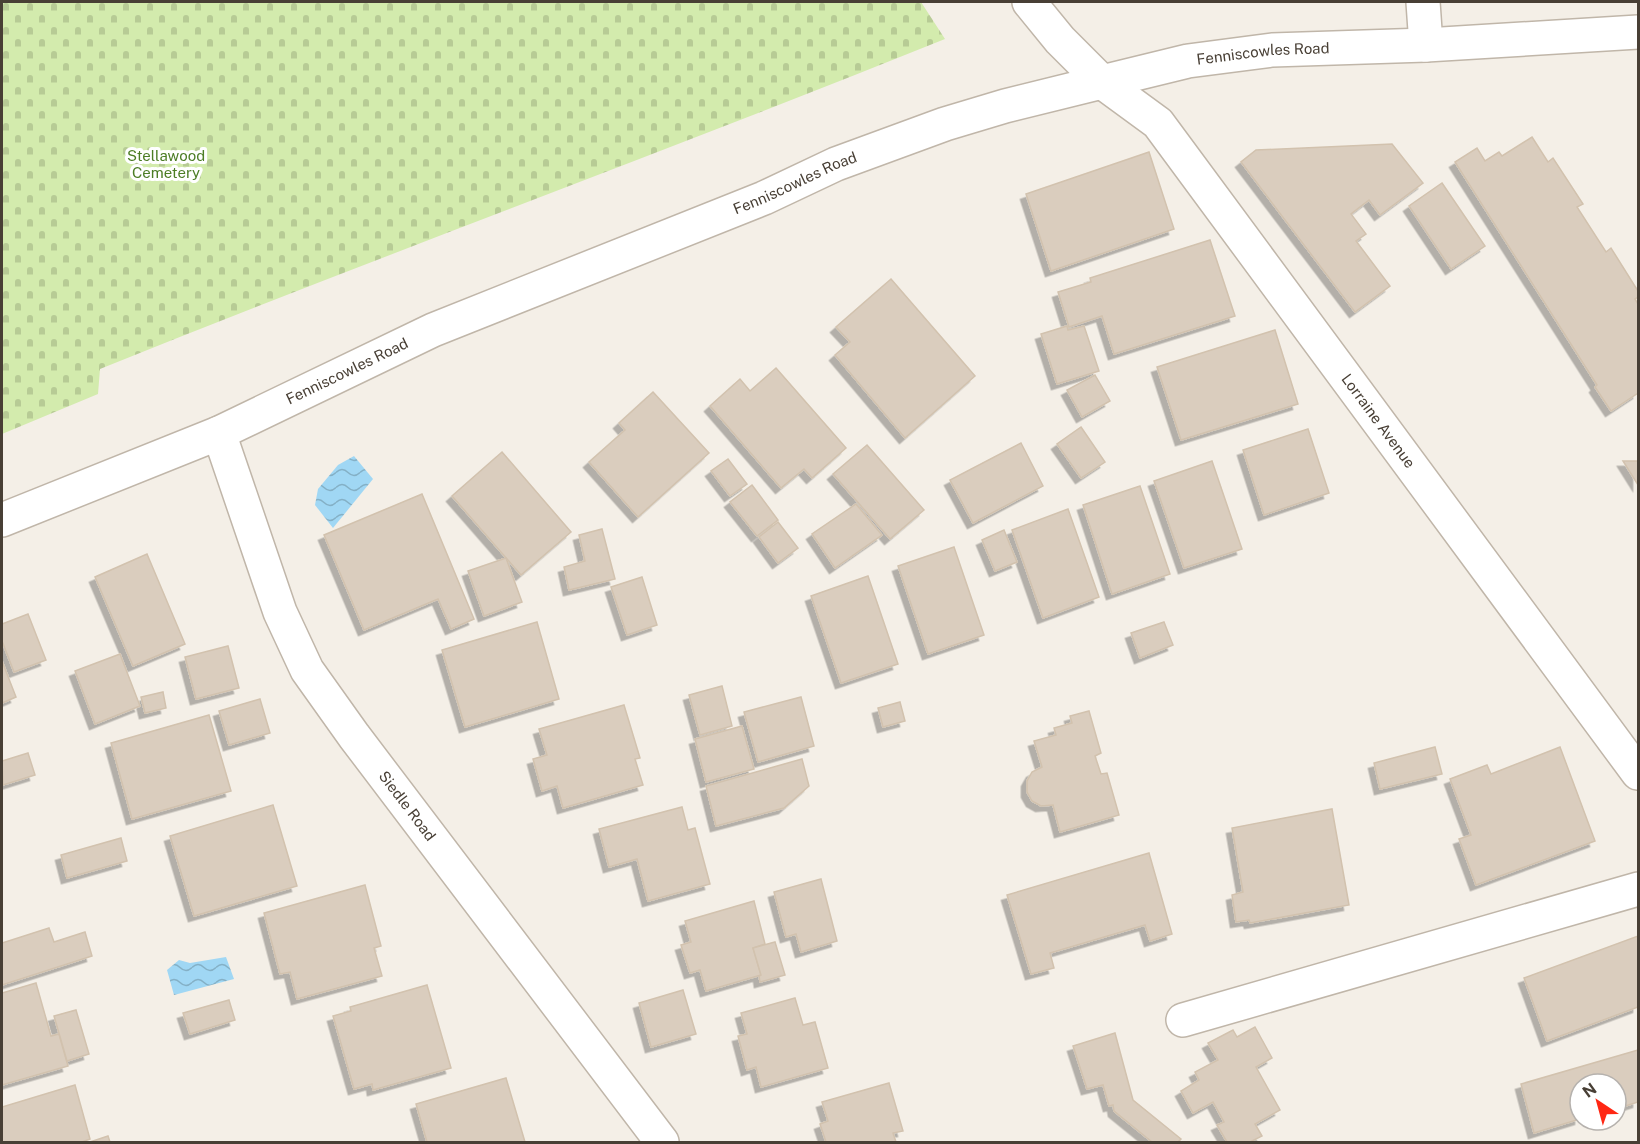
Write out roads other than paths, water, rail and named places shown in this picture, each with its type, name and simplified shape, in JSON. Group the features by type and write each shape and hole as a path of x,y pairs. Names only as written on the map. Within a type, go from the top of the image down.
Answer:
{"street":[{"name":"Lorraine Avenue","path":"1029,2 1060,40 1102,82 1158,123 1638,773"},
{"path":"1423,2 1426,45"},
{"name":"Fenniscowles Road","path":"2,520 219,433 433,330 764,198 836,164 945,124 1005,106 1188,61 1272,50 1426,45 1638,32"},
{"name":"Siedle Road","path":"219,433 280,612 307,670 361,746 662,1143"},
{"path":"1183,1020 1638,889"}],"water":[{"path":"354,456 373,479 333,528 315,505 318,489 338,465"},
{"path":"226,957 234,979 174,995 167,970 179,960 190,963"}],"park label":[{"name":"Stellawood Cemetery","path":"166,164"}]}
